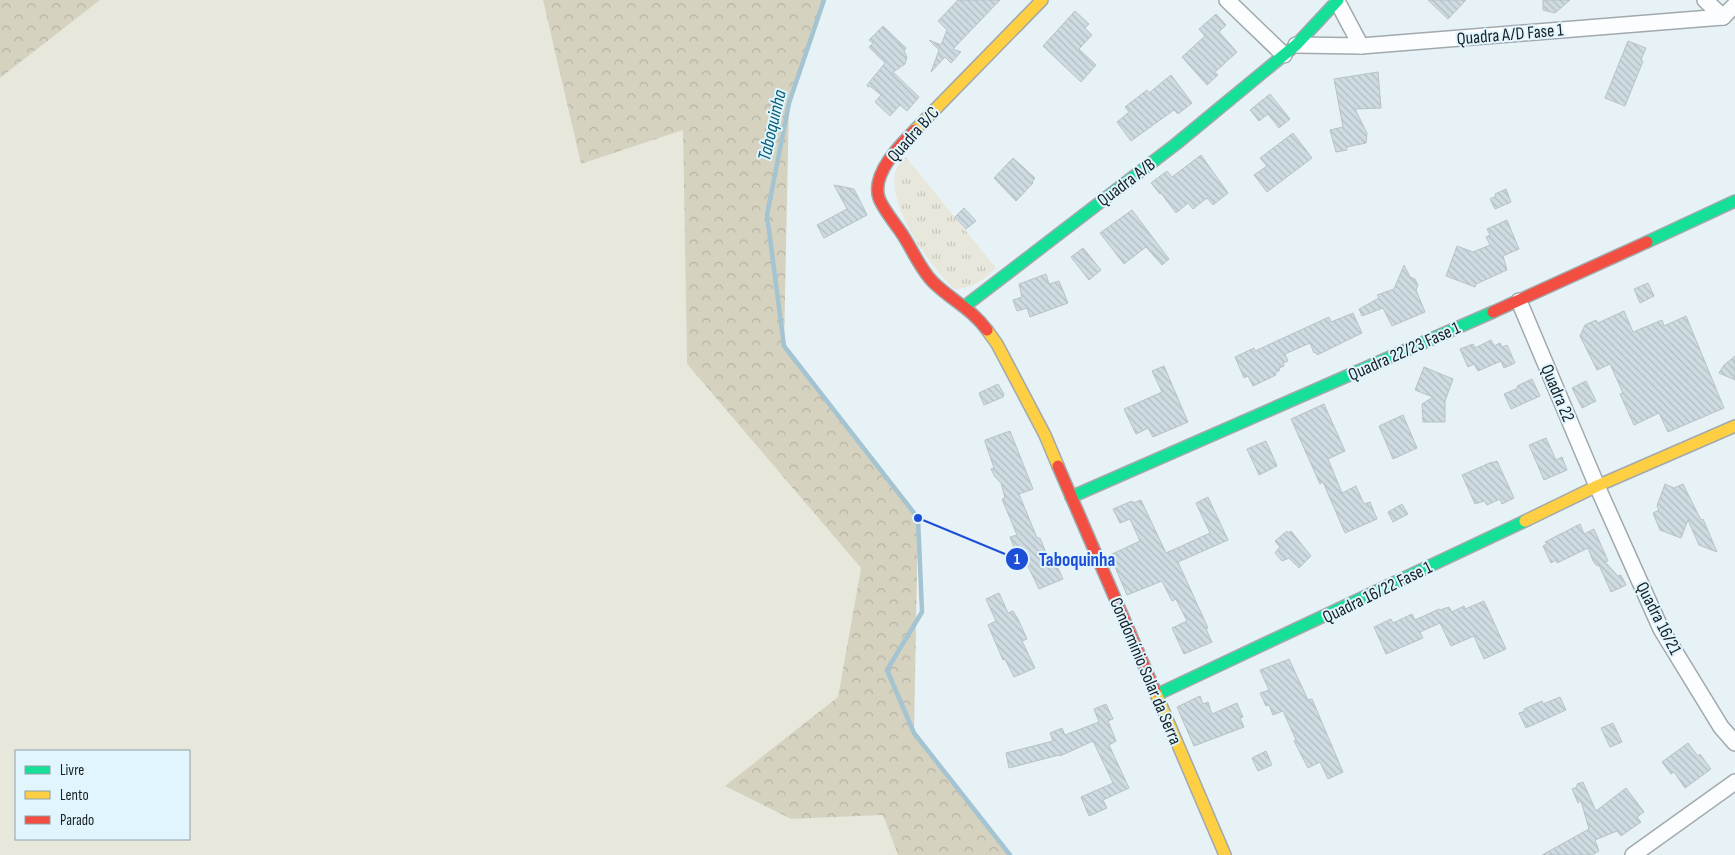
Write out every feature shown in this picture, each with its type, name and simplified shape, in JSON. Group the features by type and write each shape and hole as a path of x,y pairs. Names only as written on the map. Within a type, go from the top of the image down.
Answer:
{"street":[{"name":"Quadra B/C","path":"965,306 945,293 931,280 879,198 878,185 882,171 894,151 1042,0"},
{"path":"1227,0 1290,50"},
{"name":"Quadra A/B","path":"965,306 1176,144 1290,50 1337,0"},
{"path":"1337,0 1361,46"},
{"path":"1705,0 1723,17 1735,5"},
{"name":"Quadra A/D Fase 1","path":"1290,50 1723,17"},
{"name":"Quadra 22/23 Fase 1","path":"1071,497 1519,301 1735,201"},
{"name":"Quadra 22","path":"1519,301 1597,486"},
{"name":"Condomínio Solar da Serra","path":"965,306 982,323 997,344 1045,435 1225,855"},
{"name":"Quadra 16/22 Fase 1","path":"1156,695 1350,606 1597,486 1735,426"},
{"name":"Quadra 16/21","path":"1597,486 1661,629 1721,727 1735,743"},
{"path":"1633,855 1735,782"}],"green space":[{"path":"0,0 100,0 0,78"},
{"path":"100,0 543,0 581,164 683,130 687,364 861,568 838,697 726,786 791,819 883,815 898,855 0,855 0,78"},
{"path":"543,0 824,0 789,103 784,346 918,518 914,733 1010,855 898,855 883,815 791,819 725,786 838,697 861,568 687,364 683,130 581,164"},
{"path":"906,157 996,268 977,283 954,289 933,266 913,236 898,203 895,187 895,173"}],"building":[{"path":"958,0 1000,0 953,49 961,52 951,63 945,57 931,72 939,50 929,40 941,45 947,30 938,21"},
{"path":"1428,0 1466,0 1448,19"},
{"path":"1543,0 1570,0 1555,13 1543,10"},
{"path":"1075,11 1089,24 1085,28 1092,35 1079,49 1096,65 1081,82 1043,46"},
{"path":"1216,14 1226,25 1219,32 1237,52 1215,72 1218,75 1207,85 1182,57 1205,36 1199,29"},
{"path":"883,26 906,48 904,51 907,57 905,64 893,72 919,97 907,111 900,105 890,116 875,102 881,95 867,85 885,63 869,47 873,43 869,40"},
{"path":"1628,41 1646,48 1641,60 1643,61 1625,106 1605,98"},
{"path":"1378,72 1381,108 1355,109 1367,133 1366,143 1347,147 1347,150 1336,152 1330,130 1343,127 1334,79"},
{"path":"1171,75 1192,103 1178,114 1174,110 1131,141 1117,122 1129,112 1125,107 1147,90 1149,93"},
{"path":"1270,94 1290,119 1279,128 1268,114 1259,121 1250,110"},
{"path":"1293,133 1312,158 1267,192 1254,175 1267,166 1260,158"},
{"path":"1201,155 1228,193 1213,205 1207,198 1193,209 1188,203 1176,213 1151,183 1167,171 1172,177"},
{"path":"1013,158 1035,178 1033,183 1016,201 994,178"},
{"path":"834,185 854,189 867,215 824,238 817,225 847,209"},
{"path":"1506,189 1511,202 1495,209 1490,199 1496,196 1495,194"},
{"path":"964,208 976,221 966,229 955,217"},
{"path":"1132,210 1169,259 1162,265 1146,247 1124,264 1100,233"},
{"path":"1507,220 1519,249 1503,256 1507,270 1476,284 1475,287 1446,276 1457,246 1473,252 1490,245 1486,237 1490,235 1487,229"},
{"path":"1083,248 1101,270 1089,280 1071,257"},
{"path":"1404,265 1410,277 1415,279 1418,285 1416,290 1425,312 1392,326 1383,308 1362,316 1359,309 1379,298 1377,295 1394,289"},
{"path":"1046,274 1049,284 1059,281 1068,303 1030,317 1027,308 1017,311 1013,300 1022,297 1019,284"},
{"path":"1648,283 1654,296 1640,303 1634,289"},
{"path":"1624,311 1633,332 1662,320 1664,326 1686,316 1724,408 1668,432 1659,413 1634,425 1620,394 1623,393 1610,364 1597,370 1580,336 1585,325 1596,320 1598,323"},
{"path":"1353,313 1362,333 1317,355 1316,352 1314,353 1310,343 1285,354 1288,361 1283,363 1284,366 1279,368 1280,370 1275,373 1276,375 1253,386 1248,376 1244,378 1235,357 1254,348 1255,351 1329,317 1331,322"},
{"path":"1491,340 1494,346 1500,343 1502,347 1507,345 1515,363 1504,368 1501,361 1478,371 1474,364 1468,367 1460,349 1473,344 1475,348"},
{"path":"1735,356 1735,380 1719,373 1724,365"},
{"path":"1164,366 1188,422 1153,437 1148,428 1136,434 1124,409 1162,392 1152,371"},
{"path":"1424,367 1453,379 1445,401 1445,422 1423,422 1422,404 1433,397 1415,390"},
{"path":"1532,379 1540,396 1511,409 1504,394"},
{"path":"1586,381 1596,401 1582,408 1572,388"},
{"path":"998,384 1004,394 1003,397 984,405 979,393"},
{"path":"1324,404 1345,451 1328,459 1342,493 1356,486 1364,504 1370,502 1377,519 1345,533 1323,482 1320,484 1291,419"},
{"path":"1403,415 1417,448 1393,459 1379,426"},
{"path":"1010,431 1033,489 1019,494 1052,568 1057,566 1063,579 1039,589 1025,560 1020,562 1010,537 1017,535 1002,499 1005,498 1001,483 991,469 994,468 985,442 985,440"},
{"path":"1546,438 1556,460 1562,457 1567,470 1544,480 1529,445"},
{"path":"1266,441 1277,466 1259,475 1247,449"},
{"path":"1497,461 1514,498 1502,504 1500,499 1487,505 1484,501 1475,504 1462,475"},
{"path":"1665,484 1674,488 1683,484 1701,520 1703,519 1717,552 1699,545 1688,520 1681,538 1660,530 1653,513 1659,510 1657,506"},
{"path":"1208,497 1228,540 1178,562 1208,628 1206,629 1212,642 1184,654 1172,628 1187,621 1176,599 1172,601 1162,581 1127,595 1110,555 1140,541 1130,519 1120,523 1113,509 1132,501 1133,503 1141,500 1166,553 1210,533 1196,503"},
{"path":"1402,504 1408,514 1393,522 1388,512"},
{"path":"1580,524 1584,534 1594,529 1608,561 1605,562 1618,576 1621,575 1626,585 1611,592 1599,565 1597,566 1593,561 1588,548 1557,563 1556,560 1551,563 1543,546 1547,544 1545,542"},
{"path":"1287,531 1288,533 1291,531 1311,556 1299,568 1289,558 1282,561 1275,553 1280,547 1275,541"},
{"path":"999,593 1008,613 1013,611 1018,619 1027,639 1022,641 1035,668 1014,677 1005,659 1003,660 988,625 996,621 986,599"},
{"path":"1484,601 1506,649 1484,659 1474,636 1451,646 1440,623 1420,632 1423,638 1386,654 1374,627 1391,619 1393,623 1412,614 1415,620 1439,609 1449,607 1452,612 1464,606 1465,609"},
{"path":"1289,659 1308,700 1312,699 1343,772 1328,779 1320,762 1308,768 1294,741 1296,740 1283,711 1273,715 1269,705 1266,706 1260,693 1269,690 1260,670"},
{"path":"1200,696 1203,704 1208,702 1212,714 1237,703 1243,717 1240,718 1244,727 1194,746 1177,707"},
{"path":"1560,697 1566,710 1526,728 1519,713 1542,701 1543,704"},
{"path":"1106,704 1113,719 1108,721 1116,741 1109,745 1129,788 1103,800 1107,808 1089,816 1081,797 1113,783 1093,741 1060,756 1009,768 1006,753 1053,741 1050,733 1062,728 1065,735 1099,722 1094,709"},
{"path":"1613,723 1622,742 1610,747 1601,728"},
{"path":"1688,743 1698,756 1700,754 1711,769 1685,788 1674,772 1671,774 1662,762"},
{"path":"1266,751 1272,765 1258,771 1252,758"},
{"path":"1583,782 1596,811 1626,788 1644,812 1637,817 1641,822 1621,836 1617,831 1595,840 1599,851 1592,855 1542,855 1589,829 1581,801 1578,803 1572,789 1577,787 1577,784"}],"waterway":[{"name":"Taboquinha","path":"824,0 789,103 767,215 784,346 918,518 922,612 887,670 914,733 1010,855"}],"traffic: fast":[{"path":"965,306 1176,144 1296,45 1338,0"},
{"path":"1647,242 1735,201"},
{"path":"1071,497 1493,312"},
{"path":"1156,695 1525,521"}],"traffic: slow":[{"path":"915,130 1042,0"},
{"path":"987,330 997,344 1045,435 1058,466"},
{"path":"1525,521 1597,486 1735,426"},
{"path":"1155,691 1225,855"}],"traffic: jam":[{"path":"915,130 895,152 883,170 879,179 879,198 929,277 975,316 987,330"},
{"path":"1493,312 1647,242"},
{"path":"1058,466 1155,691"}],"place":[{"name":"Taboquinha","path":"918,518"}]}
